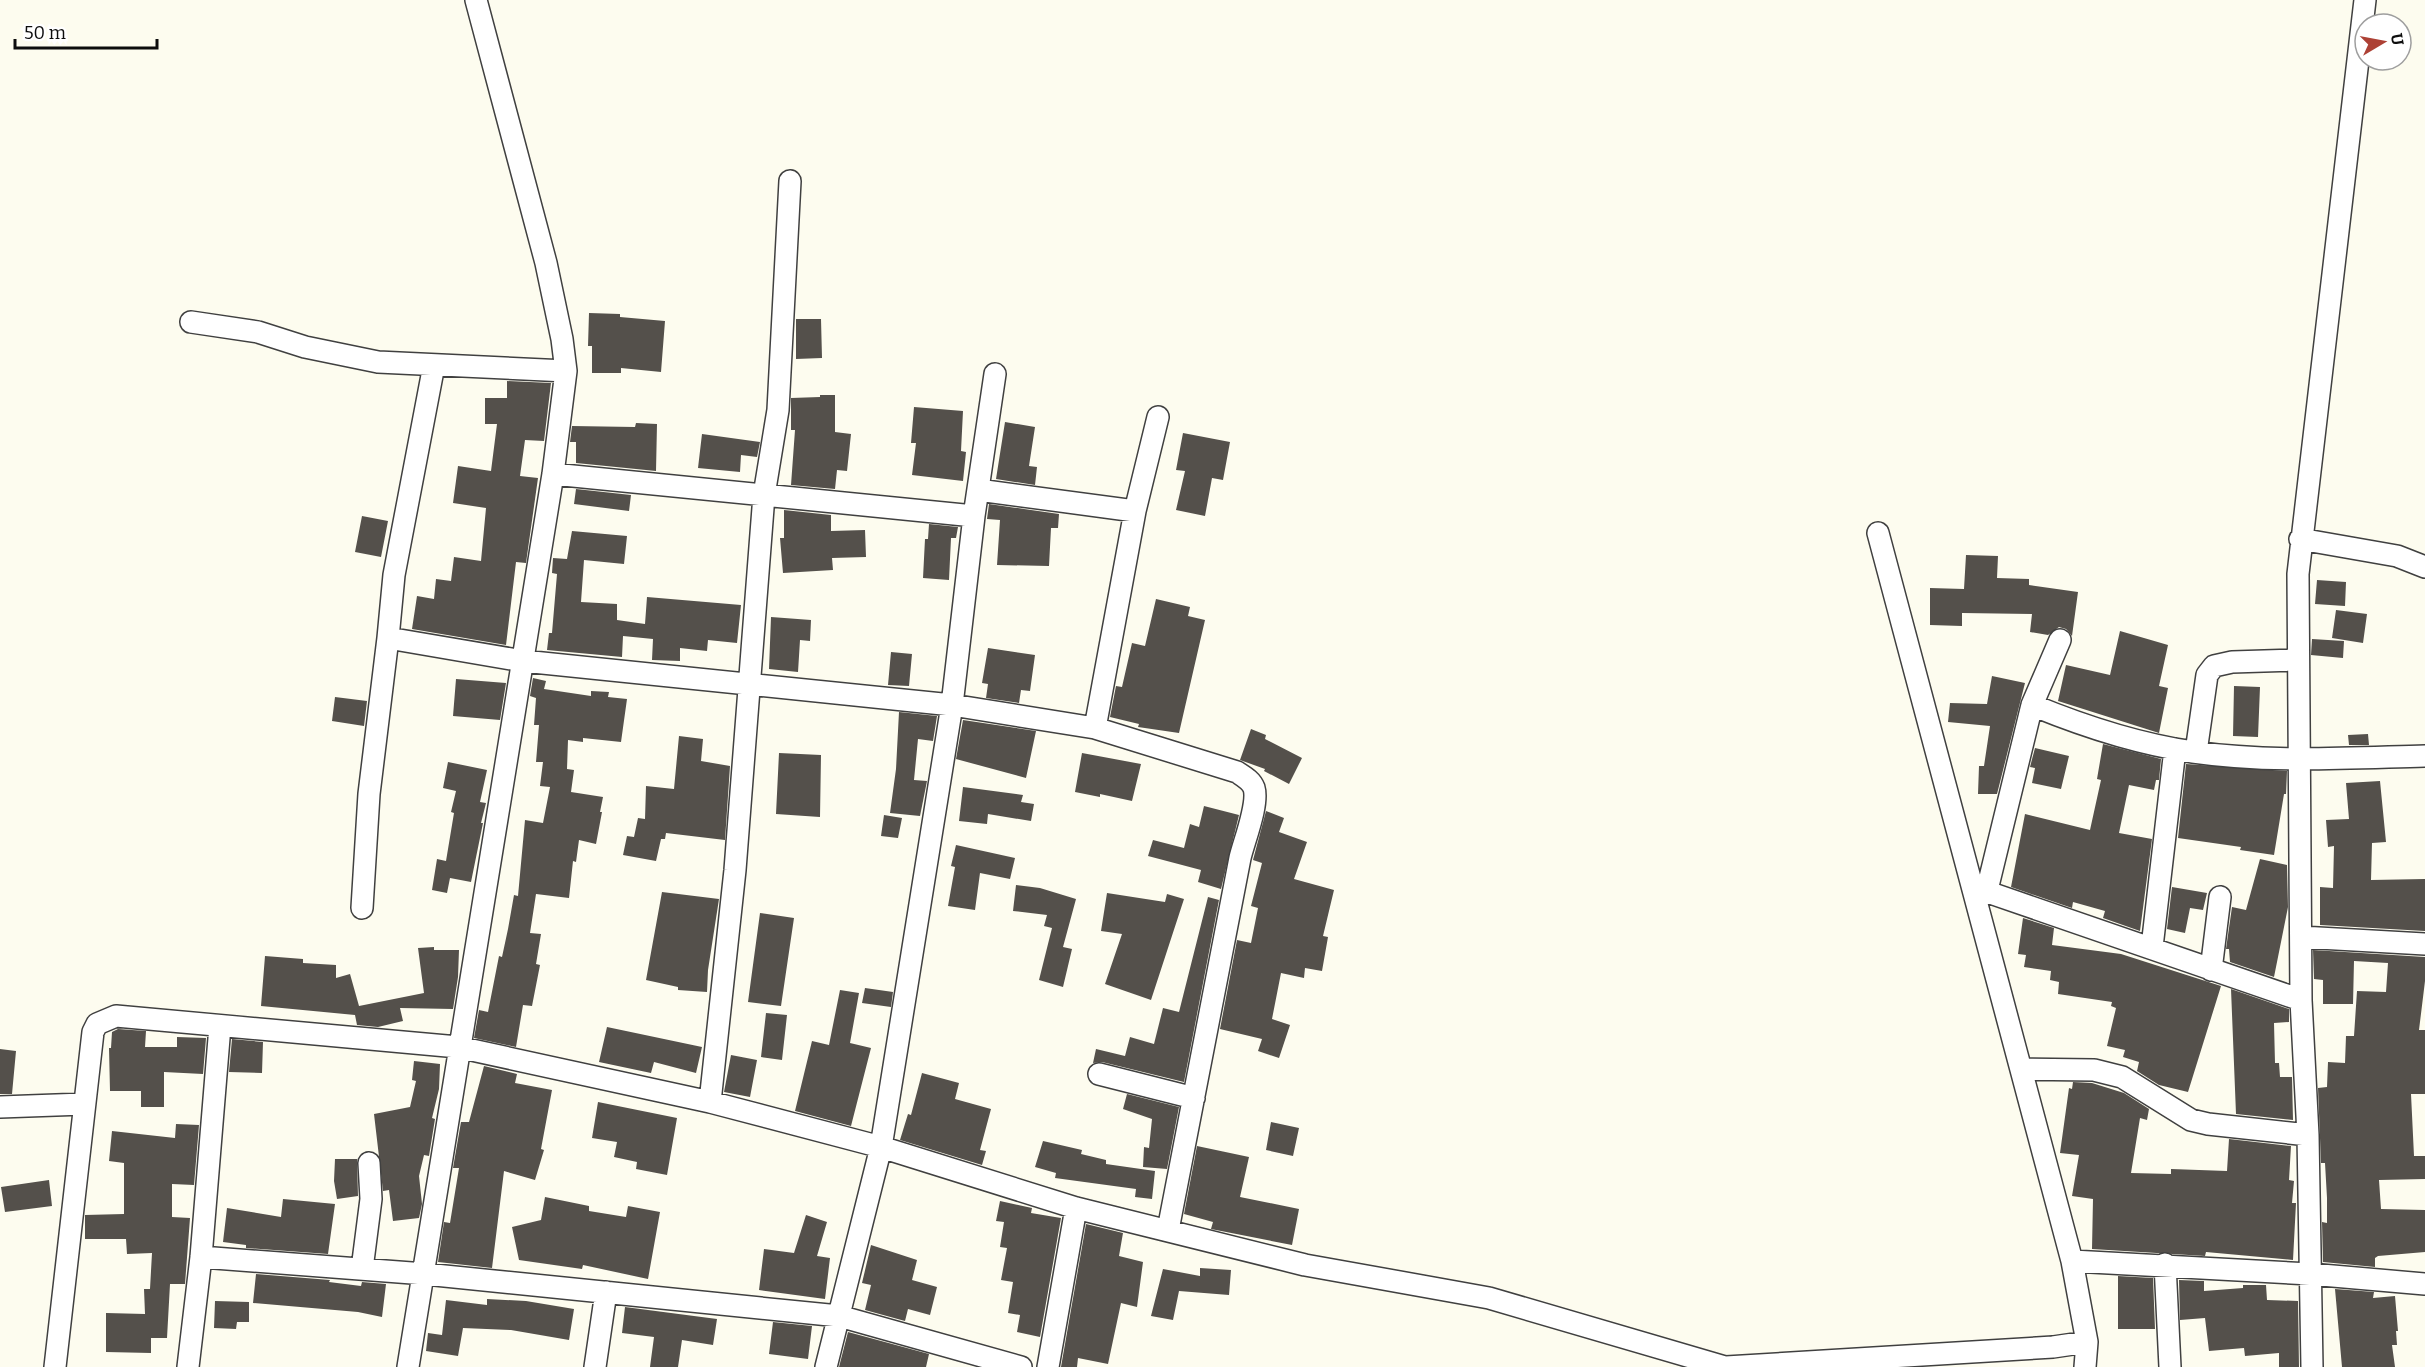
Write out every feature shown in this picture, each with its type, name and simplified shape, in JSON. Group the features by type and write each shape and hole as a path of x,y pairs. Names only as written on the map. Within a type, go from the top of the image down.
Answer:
{"street":[{"path":"408,1367 425,1274 458,1047 553,474 566,371 546,263 476,0"},
{"path":"2312,1367 2308,1135 2301,1000 2298,660 2300,539 2365,0"},
{"path":"710,1102 735,870 764,495 778,410 782,364 790,181"},
{"path":"191,322 258,332 305,347 378,362 566,371"},
{"path":"362,908 369,795 394,575 434,365"},
{"path":"826,1367 881,1147 952,705 974,516 995,374"},
{"path":"1095,728 1135,511 1158,417"},
{"path":"553,474 974,516"},
{"path":"978,490 1135,511"},
{"path":"1878,533 1980,889 2022,1069 2072,1260 2085,1367"},
{"path":"2300,539 2397,556 2425,567"},
{"path":"388,638 523,661 952,705 1095,728 1237,772 1248,779 1254,787 1254,802 1240,858 1168,1230"},
{"path":"1980,889 2032,705 2060,640"},
{"path":"2196,752 2207,675 2214,666 2232,662 2298,660"},
{"path":"2032,705 2099,731 2196,752 2299,759 2425,756"},
{"path":"2152,947 2175,749"},
{"path":"1980,889 2301,1000"},
{"path":"2211,970 2220,897"},
{"path":"2301,937 2425,944"},
{"path":"55,1367 93,1032 103,1019 116,1016 458,1047 710,1102 881,1147 1076,1208 1305,1265 1489,1298 1726,1367 1768,1367 2053,1347 2082,1342"},
{"path":"188,1367 201,1257 220,1026"},
{"path":"2022,1069 2094,1070 2122,1077 2192,1120 2208,1124 2308,1135"},
{"path":"1099,1074 1194,1098"},
{"path":"0,1107 84,1104"},
{"path":"362,1269 371,1199 369,1163"},
{"path":"1048,1367 1076,1208"},
{"path":"201,1257 425,1274 839,1316 1022,1367"},
{"path":"2072,1260 2165,1264 2425,1284"},
{"path":"2165,1264 2170,1367"},
{"path":"595,1367 606,1292"}],"building":[{"path":"589,313 620,314 620,317 665,321 661,372 621,368 621,373 592,373 592,346 588,346"},
{"path":"796,319 821,319 822,358 796,359"},
{"path":"507,381 551,383 544,441 525,440 520,476 538,478 526,563 516,562 506,645 412,629 417,596 434,599 436,579 451,581 454,557 481,561 486,508 453,503 458,466 491,471 497,424 485,424 485,398 507,398"},
{"path":"820,395 835,395 835,432 851,434 847,471 837,470 835,489 791,485 795,430 791,430 791,398 820,397"},
{"path":"914,407 963,411 961,451 966,452 963,481 912,475 916,443 911,443"},
{"path":"1005,422 1035,427 1029,466 1037,467 1035,485 996,479"},
{"path":"636,423 657,424 656,471 576,463 576,442 570,442 572,426 635,427"},
{"path":"1183,433 1230,442 1223,480 1212,478 1205,516 1176,510 1185,471 1176,470"},
{"path":"702,434 760,442 757,457 741,455 740,472 698,468"},
{"path":"576,489 631,495 629,511 574,504"},
{"path":"989,504 1059,514 1058,528 1051,528 1049,566 997,565 1000,520 987,519"},
{"path":"784,510 831,515 831,531 865,530 866,557 832,558 833,570 783,573 780,538 784,538"},
{"path":"362,516 388,521 381,557 355,552"},
{"path":"929,524 958,527 956,538 951,538 949,580 923,578 925,539 928,539"},
{"path":"572,531 627,536 624,564 584,560 581,602 617,604 617,620 645,624 647,597 741,605 737,643 708,640 707,651 680,648 680,661 652,660 653,639 623,636 622,657 547,650 549,633 552,633 557,574 552,573 553,558 567,559"},
{"path":"1966,555 1998,556 1997,578 2029,579 2029,585 2078,592 2072,636 2066,629 2059,627 2048,635 2030,632 2032,614 1962,613 1962,626 1930,625 1930,588 1964,589"},
{"path":"2317,580 2346,582 2345,606 2315,604"},
{"path":"1156,599 1190,607 1188,616 1205,620 1179,733 1138,727 1139,724 1110,717 1116,686 1122,687 1132,643 1145,646"},
{"path":"2336,610 2367,614 2363,643 2332,638"},
{"path":"771,617 811,620 810,641 800,640 798,672 769,669"},
{"path":"2120,631 2168,645 2159,686 2168,688 2159,733 2058,701 2066,665 2110,675"},
{"path":"2312,639 2344,641 2343,658 2311,655"},
{"path":"988,648 1035,655 1030,691 1021,690 1019,703 986,698 988,684 982,683"},
{"path":"891,652 912,654 909,686 888,685"},
{"path":"1992,676 2025,683 1997,794 1978,794 1979,766 1984,766 1990,726 1948,722 1950,703 1987,704"},
{"path":"533,678 546,681 544,689 591,696 591,691 609,692 608,697 627,699 621,742 583,738 583,742 568,740 567,769 574,770 571,792 603,797 600,812 602,812 596,844 579,840 576,862 573,861 569,898 536,894 530,933 541,934 536,964 540,965 532,1006 523,1005 516,1047 474,1038 479,1010 488,1012 514,895 518,896 525,820 543,823 550,787 540,786 543,762 536,762 539,725 534,725 536,698 530,696"},
{"path":"456,679 506,683 500,720 453,716"},
{"path":"2234,686 2260,687 2258,737 2233,736"},
{"path":"335,697 367,701 364,726 332,721"},
{"path":"899,712 937,716 933,741 918,739 914,780 927,781 920,816 890,813 896,769"},
{"path":"963,720 1036,731 1026,778 956,759"},
{"path":"1251,729 1266,735 1265,739 1302,758 1289,784 1264,771 1265,769 1240,760"},
{"path":"2368,734 2369,745 2349,745 2348,735"},
{"path":"679,736 703,739 701,761 730,766 725,840 666,833 665,839 661,839 656,861 623,855 627,836 634,837 638,818 645,819 646,786 674,789"},
{"path":"2103,744 2161,759 2159,780 2156,780 2154,790 2129,785 2119,833 2152,839 2140,931 2103,918 2105,911 2073,902 2072,908 2011,887 2025,814 2090,830 2101,780 2097,779"},
{"path":"2035,748 2069,756 2061,789 2032,783 2035,768 2030,767"},
{"path":"779,753 821,755 820,817 776,814"},
{"path":"1082,753 1141,764 1132,801 1100,794 1100,797 1075,792"},
{"path":"448,762 487,770 480,802 486,803 471,882 450,878 447,893 432,890 437,859 446,861 454,813 451,812 456,791 443,788"},
{"path":"2186,764 2287,771 2286,794 2284,794 2274,855 2240,850 2241,847 2178,838"},
{"path":"2380,781 2386,842 2372,843 2371,880 2425,879 2425,931 2320,925 2320,887 2333,888 2334,846 2328,847 2326,820 2349,819 2346,783"},
{"path":"963,787 1023,795 1021,802 1034,804 1031,821 988,814 987,824 959,821"},
{"path":"1204,806 1239,815 1221,889 1198,882 1201,870 1148,856 1153,840 1184,848 1190,824 1199,827"},
{"path":"1266,811 1284,818 1279,832 1307,842 1294,879 1334,890 1323,936 1328,937 1322,971 1305,968 1304,978 1281,973 1272,1019 1290,1025 1279,1058 1258,1051 1262,1039 1220,1029 1237,940 1251,943 1258,908 1251,906 1262,863 1253,860"},
{"path":"884,815 902,818 898,838 881,836"},
{"path":"956,845 1015,858 1010,879 980,873 975,910 948,906 955,867 951,866"},
{"path":"2260,859 2287,865 2288,907 2274,977 2230,962 2229,949 2226,949 2232,907 2246,910"},
{"path":"1016,885 1040,888 1076,899 1063,947 1072,949 1063,987 1039,980 1052,928 1044,926 1047,915 1013,911"},
{"path":"2172,887 2207,893 2203,910 2190,908 2185,933 2167,929"},
{"path":"662,892 719,899 708,970 707,992 678,990 678,987 646,980"},
{"path":"1107,893 1165,902 1167,894 1184,899 1151,1000 1105,984 1122,934 1101,931"},
{"path":"1208,897 1219,900 1184,1082 1102,1062 1093,1063 1096,1049 1125,1056 1130,1037 1154,1044 1163,1008 1179,1012"},
{"path":"760,913 794,918 781,1006 748,1002"},
{"path":"2023,918 2054,928 2052,945 2121,954 2221,986 2188,1092 2159,1085 2137,1071 2139,1062 2123,1057 2125,1050 2107,1046 2116,1008 2111,1006 2112,1002 2058,994 2059,982 2050,980 2051,971 2024,967 2026,955 2018,954"},
{"path":"434,947 434,950 459,950 453,1009 400,1008 403,1021 378,1027 357,1025 355,1015 261,1006 265,956 303,959 303,963 336,965 336,978 350,974 359,1006 424,993 418,948"},
{"path":"2313,950 2425,957 2425,981 2419,1030 2425,1030 2425,1094 2411,1094 2414,1156 2425,1156 2425,1179 2379,1180 2381,1209 2425,1210 2425,1252 2378,1256 2375,1258 2375,1267 2323,1262 2322,1222 2327,1223 2327,1198 2325,1163 2321,1163 2318,1088 2327,1087 2328,1062 2345,1063 2346,1036 2354,1036 2357,991 2386,992 2388,963 2354,961 2353,1004 2323,1004 2323,980 2314,979"},
{"path":"865,988 893,992 891,1007 862,1003"},
{"path":"2231,989 2289,1009 2289,1022 2274,1023 2275,1063 2279,1063 2280,1077 2292,1077 2293,1120 2236,1114"},
{"path":"840,990 859,993 850,1043 871,1048 851,1126 795,1111 812,1041 829,1045"},
{"path":"766,1013 787,1015 782,1060 761,1057"},
{"path":"607,1027 702,1047 696,1073 654,1062 651,1073 599,1062"},
{"path":"118,1029 146,1031 145,1047 177,1047 177,1037 206,1038 203,1074 164,1072 164,1107 141,1107 141,1091 110,1091 109,1048 111,1048 112,1032"},
{"path":"232,1039 263,1042 262,1073 229,1072"},
{"path":"0,1049 16,1051 12,1094 0,1094"},
{"path":"731,1055 757,1060 750,1097 724,1092"},
{"path":"414,1061 440,1064 439,1089 432,1118 435,1119 429,1156 424,1155 419,1176 422,1204 419,1218 393,1221 389,1190 383,1191 374,1114 410,1107 416,1081 412,1080"},
{"path":"484,1066 517,1074 515,1083 552,1090 541,1149 544,1150 535,1180 504,1171 492,1268 438,1262 444,1222 450,1223 459,1168 453,1168 461,1122 469,1122"},
{"path":"922,1073 959,1083 955,1099 991,1109 980,1150 986,1151 982,1165 900,1140 908,1114 911,1115"},
{"path":"2073,1082 2092,1083 2124,1093 2149,1109 2147,1120 2140,1118 2131,1173 2171,1174 2171,1169 2227,1171 2229,1139 2291,1146 2289,1180 2294,1181 2292,1203 2296,1203 2293,1260 2206,1252 2205,1256 2092,1249 2093,1199 2072,1196 2079,1155 2060,1153 2069,1088 2072,1089"},
{"path":"1127,1094 1179,1107 1167,1169 1143,1167 1144,1147 1149,1148 1152,1119 1123,1109"},
{"path":"598,1102 677,1118 667,1175 636,1169 637,1162 614,1157 617,1142 592,1138"},
{"path":"1271,1122 1299,1128 1293,1156 1266,1150"},
{"path":"176,1124 199,1125 194,1185 172,1184 172,1217 190,1218 185,1284 170,1284 167,1338 151,1338 151,1353 106,1352 106,1313 145,1314 144,1289 150,1289 152,1253 127,1254 126,1239 85,1239 85,1215 124,1214 124,1163 109,1161 112,1131 175,1138"},
{"path":"1043,1141 1082,1150 1081,1154 1106,1160 1106,1164 1155,1171 1152,1199 1135,1197 1136,1189 1055,1178 1056,1173 1035,1167"},
{"path":"1197,1146 1249,1157 1240,1197 1299,1209 1292,1245 1211,1229 1213,1222 1184,1214"},
{"path":"335,1159 357,1159 358,1196 337,1199 334,1181"},
{"path":"49,1180 52,1206 5,1212 1,1187"},
{"path":"545,1197 589,1206 589,1211 626,1217 628,1206 660,1212 648,1279 583,1265 582,1269 519,1260 512,1227 541,1220"},
{"path":"283,1199 335,1204 328,1254 246,1248 246,1245 223,1242 227,1208 281,1217"},
{"path":"1000,1201 1032,1208 1031,1213 1061,1218 1040,1337 1017,1332 1020,1315 1008,1313 1013,1282 1001,1280 1007,1248 1000,1247 1004,1222 996,1221"},
{"path":"806,1215 827,1222 817,1256 830,1258 825,1299 759,1290 764,1249 794,1253"},
{"path":"1086,1224 1123,1233 1119,1256 1143,1262 1137,1307 1121,1303 1108,1364 1078,1358 1077,1367 1061,1367"},
{"path":"871,1245 917,1260 912,1280 937,1287 930,1315 908,1309 905,1321 865,1310 871,1285 862,1283"},
{"path":"1200,1268 1231,1270 1229,1295 1179,1291 1173,1320 1151,1316 1163,1269 1200,1276"},
{"path":"256,1274 330,1280 329,1282 361,1286 362,1282 386,1284 382,1317 358,1312 253,1303"},
{"path":"2118,1276 2153,1278 2155,1329 2118,1329"},
{"path":"2179,1280 2204,1281 2204,1291 2243,1288 2243,1285 2266,1285 2267,1300 2298,1301 2299,1367 2279,1367 2279,1353 2245,1356 2244,1348 2209,1351 2205,1318 2180,1320"},
{"path":"2335,1289 2374,1292 2373,1298 2395,1296 2398,1331 2396,1331 2397,1345 2392,1345 2395,1367 2342,1367"},
{"path":"487,1299 526,1301 574,1309 569,1340 511,1330 463,1328 458,1356 426,1351 428,1333 442,1335 446,1300 487,1305"},
{"path":"215,1301 249,1302 249,1322 237,1322 236,1329 214,1328"},
{"path":"625,1307 717,1319 713,1345 682,1340 678,1367 650,1367 654,1337 622,1333"},
{"path":"773,1322 812,1326 808,1359 769,1354"},
{"path":"848,1332 929,1354 926,1367 839,1367"}]}
